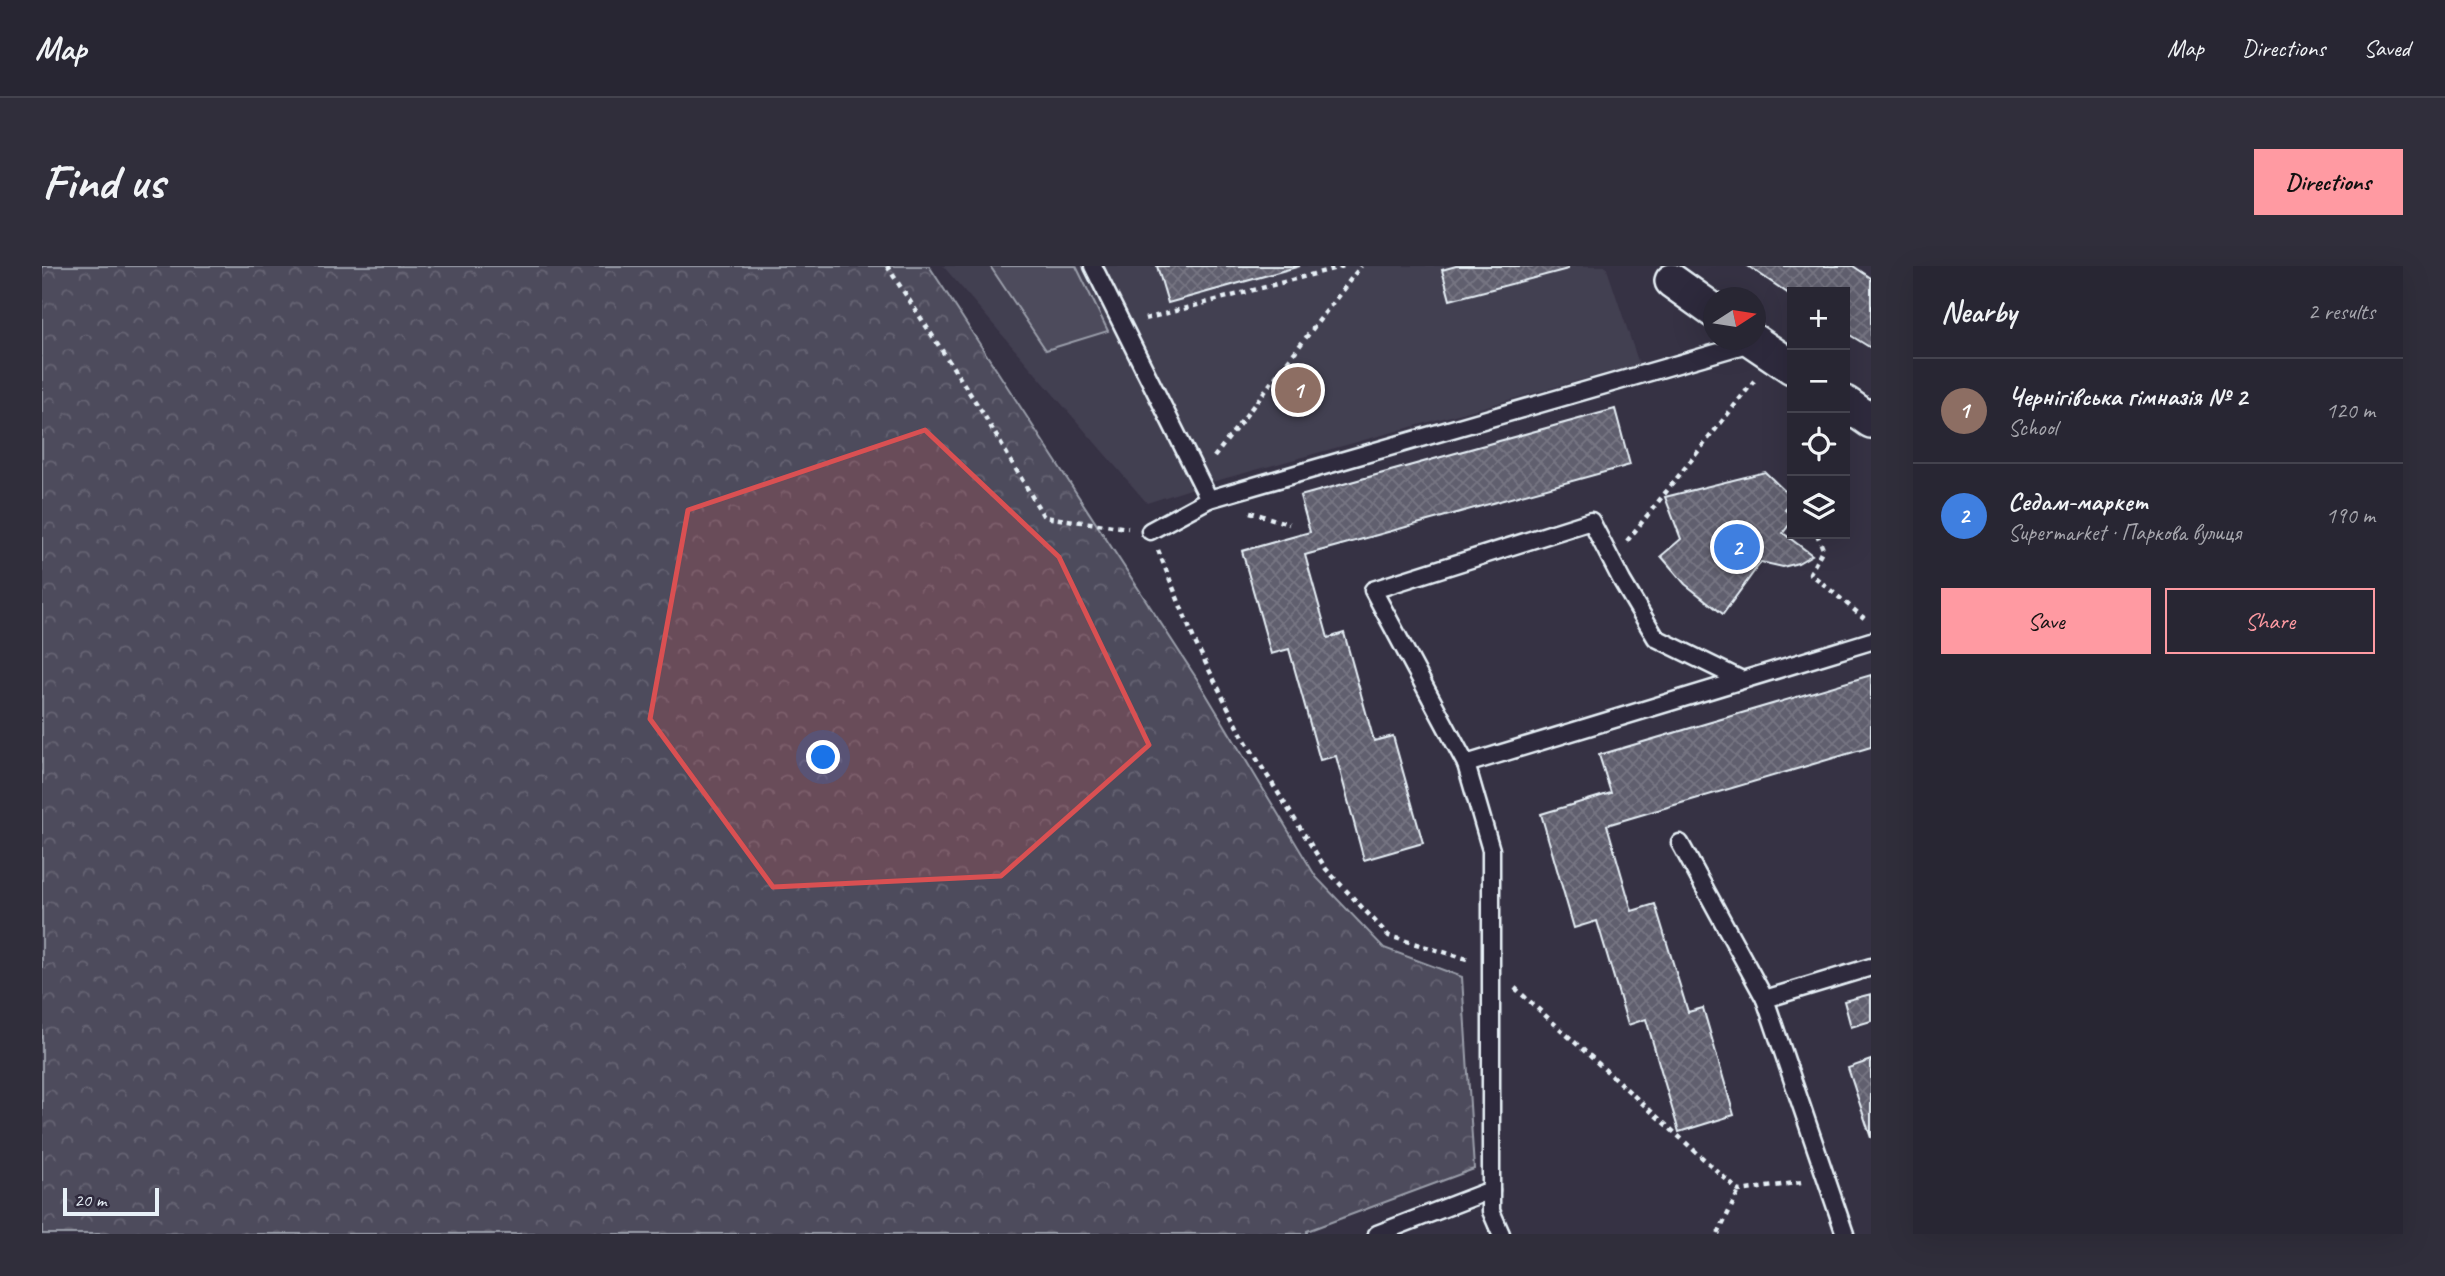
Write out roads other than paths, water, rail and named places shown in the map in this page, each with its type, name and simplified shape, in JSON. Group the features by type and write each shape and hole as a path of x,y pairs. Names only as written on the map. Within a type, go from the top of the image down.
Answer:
{"street":[{"path":"1672,281 1703,304"},
{"path":"1850,406 1871,421"}],"lane":[{"path":"1093,266 1209,499"},
{"path":"1150,531 1209,499 1768,351"},
{"path":"1501,1234 1491,1211 1491,849 1466,764 1373,590 1591,521 1656,638 1742,680"},
{"path":"1466,764 1871,641"},
{"path":"1680,843 1765,999 1845,1234"},
{"path":"1765,999 1871,967"},
{"path":"1377,1234 1491,1190"}],"place":[{"name":"Чернігівська гімназія № 2","path":"1298,390"},
{"name":"Седам-маркет","path":"1737,547"}]}
